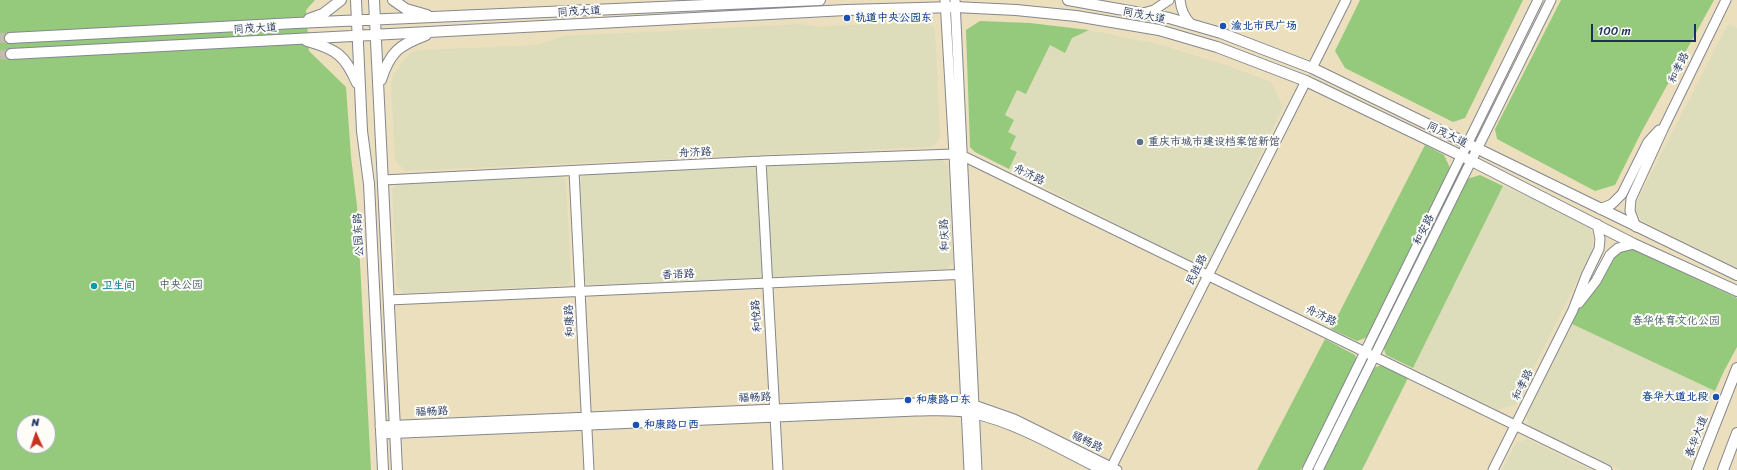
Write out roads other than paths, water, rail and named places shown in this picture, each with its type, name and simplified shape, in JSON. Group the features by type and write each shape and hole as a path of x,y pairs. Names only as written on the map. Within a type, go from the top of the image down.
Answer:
{"main road":[{"path":"296,23 323,14 340,0"},
{"name":"公园东路","path":"356,0 362,131 369,184 383,470"},
{"path":"374,0 397,470"},
{"path":"393,0 406,8 435,17"},
{"name":"同茂大道","path":"10,38 357,20 820,0"},
{"name":"同茂大道","path":"1068,0 1143,13 1191,24 1222,33 1312,68 1479,148 1636,227 1737,275"},
{"name":"同茂大道","path":"11,54 950,4 1076,16 1159,30 1230,51 1306,81 1462,156 1634,244 1737,291"},
{"path":"379,88 386,65 394,52 410,41 436,31"},
{"path":"297,39 326,46 340,55 351,68 360,89"},
{"name":"春华大道","path":"1697,470 1737,368"},
{"path":"1723,470 1737,433"}],"street":[{"path":"1143,13 1154,10 1169,0"},
{"path":"1180,0 1181,9 1191,24"},
{"path":"1312,68 1346,0"},
{"name":"和安路","path":"1307,470 1538,0"},
{"name":"和安路","path":"1318,470 1479,148 1551,0"},
{"name":"和孝路","path":"1636,227 1630,211 1631,199 1726,0"},
{"name":"和庆路","path":"950,4 970,409 969,470"},
{"name":"民胜路","path":"1113,469 1208,274 1306,81"},
{"path":"1600,209 1612,204 1622,194 1648,142 1665,125"},
{"name":"舟济路","path":"383,180 574,170 958,155 1208,274 1607,470"},
{"name":"和悦路","path":"761,162 778,470"},
{"name":"和康路","path":"574,170 589,470"},
{"path":"1573,310 1586,276 1599,249 1600,239 1597,224"},
{"path":"1573,310 1596,281 1610,255 1618,248 1634,244"},
{"name":"香语路","path":"389,300 964,274"},
{"name":"和孝路","path":"1494,470 1573,310"},
{"name":"福畅路","path":"380,430 775,413 917,403 970,409 1014,419 1113,469"},
{"name":"和庆路","path":"970,409 977,470"},
{"name":"福畅路","path":"970,409 1012,426 1102,470"}],"tunnel":[{"path":"0,38 10,38"},
{"path":"0,55 11,54"}],"place":[{"name":"轨道中央公园东","path":"847,18"},
{"name":"渝北市民广场","path":"1223,26"},
{"name":"重庆市城市建设档案馆新馆","path":"1140,142"},
{"name":"卫生间","path":"94,286"},
{"name":"春华大道北段","path":"1716,397"},
{"name":"和康路口东","path":"908,400"},
{"name":"和康路口西","path":"636,425"}],"park label":[{"name":"中央公园","path":"181,285"},
{"name":"春华体育文化公园","path":"1676,321"}]}
